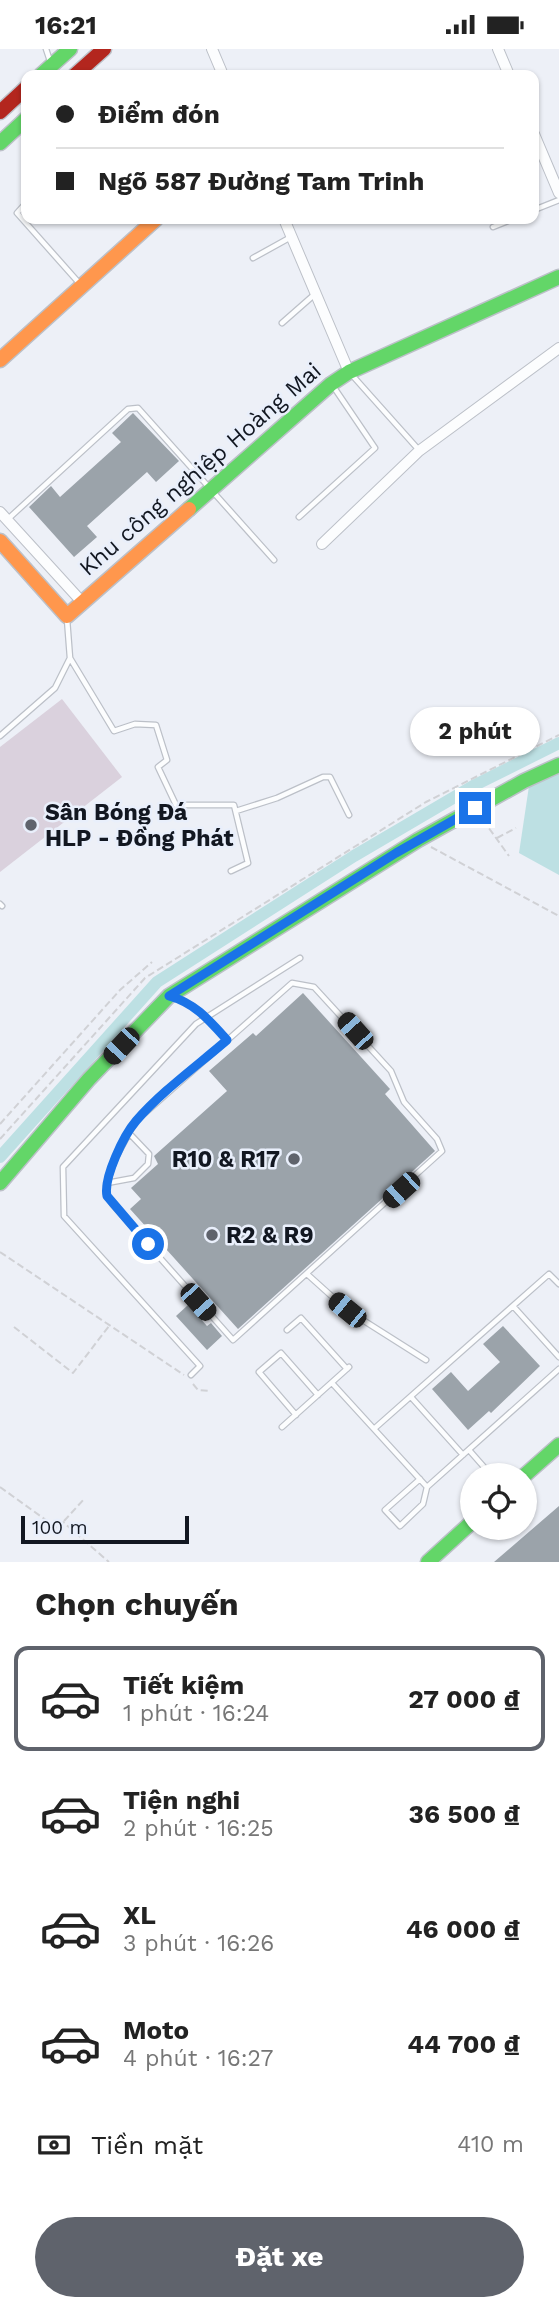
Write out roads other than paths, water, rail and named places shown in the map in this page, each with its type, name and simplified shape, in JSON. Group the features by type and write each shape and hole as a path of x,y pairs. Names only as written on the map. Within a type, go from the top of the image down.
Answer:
{"street":[{"path":"46,70 70,49"},
{"path":"81,70 104,49"},
{"path":"212,49 221,70"},
{"path":"498,49 507,70"},
{"path":"0,112 21,93"},
{"path":"0,143 21,124"},
{"path":"539,146 559,193"},
{"path":"0,360 150,224"},
{"name":"Khu công nghiệp Hoàng Mai","path":"286,224 349,372"},
{"name":"Khu công nghiệp Hoàng Mai","path":"67,615 210,487 331,384 349,372 559,277"},
{"path":"322,544 419,451 559,348"},
{"name":"Khu công nghiệp Hoàng Mai","path":"2,519 82,602"},
{"path":"0,541 67,615"},
{"path":"0,1183 89,1079 169,996 418,840 559,765"},
{"path":"537,1464 559,1444"},
{"path":"428,1562 460,1533"}],"lane":[{"path":"46,49 46,70"},
{"path":"539,209 559,200"},
{"path":"27,224 81,285"},
{"path":"493,227 500,224"},
{"path":"253,258 292,237"},
{"path":"282,323 316,293"},
{"path":"349,372 419,451"},
{"path":"299,517 375,448 331,384"},
{"path":"2,519 133,407 141,410 274,560"},
{"path":"67,615 70,658 114,731 135,724 156,725 167,760 158,768 176,805 234,805 248,863 231,871"},
{"path":"0,736 55,688 70,658"},
{"path":"236,811 277,798 323,777 330,777 349,815"},
{"path":"191,1375 200,1366 64,1216 63,1167 206,1016 300,958"},
{"path":"300,983 314,987 391,1071 404,1102 441,1145 442,1151 233,1340 107,1196 107,1183 129,1133 140,1117 286,987 300,983"},
{"path":"169,996 184,1000 206,1016 227,1040"},
{"path":"107,1183 134,1178 149,1164 149,1154 129,1133"},
{"path":"307,1273 347,1310 426,1360"},
{"path":"375,1428 550,1274 559,1284"},
{"path":"513,1306 559,1357"},
{"path":"282,1427 348,1368 301,1318 287,1330"},
{"path":"296,1415 259,1372 281,1353 318,1395"},
{"path":"420,1479 385,1510 400,1526 423,1504 427,1487 559,1369"},
{"path":"332,1383 427,1487"},
{"path":"411,1397 463,1455"},
{"path":"469,1450 480,1463"}],"water":[{"path":"559,772 559,875 519,853 529,786"}],"waterway":[{"path":"0,1157 157,982 354,856 475,785 559,743"}],"place":[{"name":"Sân Bóng Đá HLP - Đồng Phát","path":"31,825"},
{"name":"R10 & R17","path":"294,1159"},
{"name":"R2 & R9","path":"212,1235"}]}
